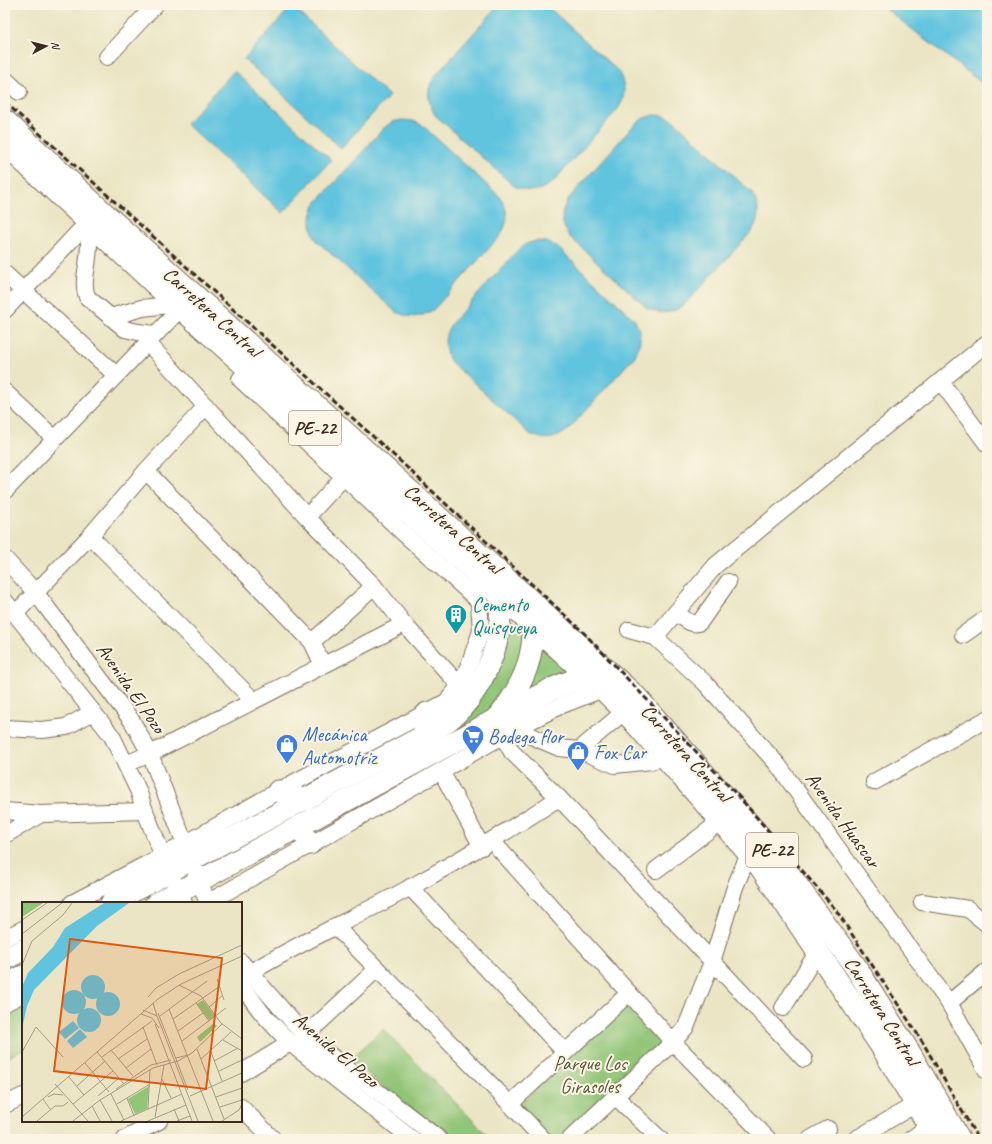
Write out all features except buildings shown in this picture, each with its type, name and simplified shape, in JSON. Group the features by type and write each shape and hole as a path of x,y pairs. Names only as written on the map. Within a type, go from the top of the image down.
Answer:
{"highway":[{"name":"Carretera Central","path":"5,121 404,497 477,574 489,598 534,626 625,711 760,866 882,1047 933,1133"},
{"name":"Carretera Central","path":"5,144 249,369 349,470 404,497 532,602 637,698 770,848 855,966 909,1052 959,1139"},
{"path":"505,727 552,689 572,681 596,683"}],"main road":[{"path":"160,902 181,897 201,880 299,826 423,736 449,719 468,700 479,684 489,664 497,638 500,618 489,598"},
{"path":"111,902 166,864 188,852 305,800 505,727 514,697 524,676 531,652 534,626 532,602"},
{"path":"423,736 427,713"},
{"path":"278,792 305,800"},
{"path":"299,826 310,844"},
{"path":"5,960 22,951"},
{"path":"5,986 22,977"}],"street":[{"path":"107,57 155,5"},
{"path":"5,80 19,92"},
{"path":"5,310 88,222"},
{"path":"88,222 88,257 84,276 87,297 125,329 138,332 152,339 206,406 307,518 374,586 404,624 460,686"},
{"path":"5,274 116,376"},
{"path":"111,317 142,308 180,306"},
{"path":"5,491 152,339 180,306"},
{"path":"629,630 655,636 716,565 987,344"},
{"path":"941,382 987,444"},
{"path":"5,392 55,439"},
{"path":"15,614 90,536 146,471 206,406"},
{"path":"188,852 278,792 446,702 460,686 470,662 481,631 489,598 349,470 307,518"},
{"path":"146,471 312,642 323,665"},
{"path":"90,536 253,700"},
{"name":"Avenida El Pozo","path":"5,559 36,593 132,721 150,754 188,852 201,880 208,902"},
{"path":"676,613 692,624 697,624 700,622 728,582"},
{"path":"312,642 374,586"},
{"path":"5,602 112,736 138,790 166,864 181,897"},
{"path":"963,635 987,618"},
{"path":"126,764 150,754 404,624"},
{"name":"Avenida Huascar","path":"655,636 705,683 778,765 950,1003 987,1071"},
{"path":"579,750 625,711"},
{"path":"5,728 42,730 66,727 93,712"},
{"path":"874,782 987,719"},
{"path":"505,727 559,748 579,750 615,765 651,761 666,757"},
{"path":"210,902 441,771 505,727"},
{"path":"505,727 512,752 559,798 804,1059"},
{"path":"441,771 487,844 629,993 673,1042 768,1139"},
{"path":"439,1139 298,1043 244,971 410,887 487,844 559,798"},
{"path":"5,811 41,814 145,811"},
{"path":"5,834 41,814"},
{"path":"656,870 722,821"},
{"path":"570,1139 673,1042 686,1027 712,962 735,887 749,853"},
{"path":"74,902 166,864"},
{"path":"410,887 566,1052"},
{"path":"922,902 968,908 987,924"},
{"path":"335,926 543,1139"},
{"path":"5,938 22,930"},
{"path":"783,1008 818,951"},
{"path":"242,1071 298,1043 377,969"},
{"path":"950,1003 987,971"},
{"name":"Avenida El Pozo","path":"242,986 262,1012 412,1139"},
{"path":"510,1104 629,993"},
{"path":"5,1003 22,994"},
{"path":"5,1105 22,1096"},
{"path":"615,1096 660,1139"},
{"path":"856,1139 916,1104"},
{"path":"242,1108 273,1139"},
{"path":"125,1139 157,1122"},
{"path":"810,1139 828,1129"},
{"path":"911,1139 933,1133"}],"green space":[{"path":"507,615 528,634 528,651 490,717 371,769 448,727"},
{"path":"542,647 571,674 520,700"},
{"name":"Parque Los Girasoles","path":"626,1003 663,1041 562,1139 547,1139 517,1107"},
{"path":"22,1005 22,1050 5,1059 5,1014"},
{"path":"383,1029 491,1139 447,1139 350,1059"}],"water":[{"path":"499,5 546,5 618,71 624,86 624,95 618,109 552,183 538,190 524,190 514,186 435,115 429,100 430,86 435,76"},
{"path":"881,5 987,5 987,87"},
{"path":"292,6 389,96 341,148 244,59"},
{"path":"234,71 331,160 283,213 186,124"},
{"path":"654,115 664,116 673,120 752,193 758,208 758,216 752,231 685,304 671,312 658,312 647,308 569,236 564,226 562,217 564,208 569,198 635,124 644,118"},
{"path":"402,120 413,121 422,125 500,197 505,207 507,216 505,226 500,236 434,309 420,316 407,316 396,312 317,241 311,226 312,212 317,202 384,128 392,122"},
{"path":"536,241 546,242 556,246 634,319 640,334 640,342 634,357 568,430 554,438 540,438 530,434 451,362 445,347 446,334 451,324 518,250 526,244"}],"railway":[{"path":"5,102 400,461 584,633 740,798 836,910 922,1041 978,1139"}],"place":[{"name":"Cemento Quisqueya","path":"456,634"},
{"name":"Bodega flor","path":"473,756"},
{"name":"Mecánica Automotriz","path":"287,764"},
{"name":"Fox Car","path":"578,772"}]}
